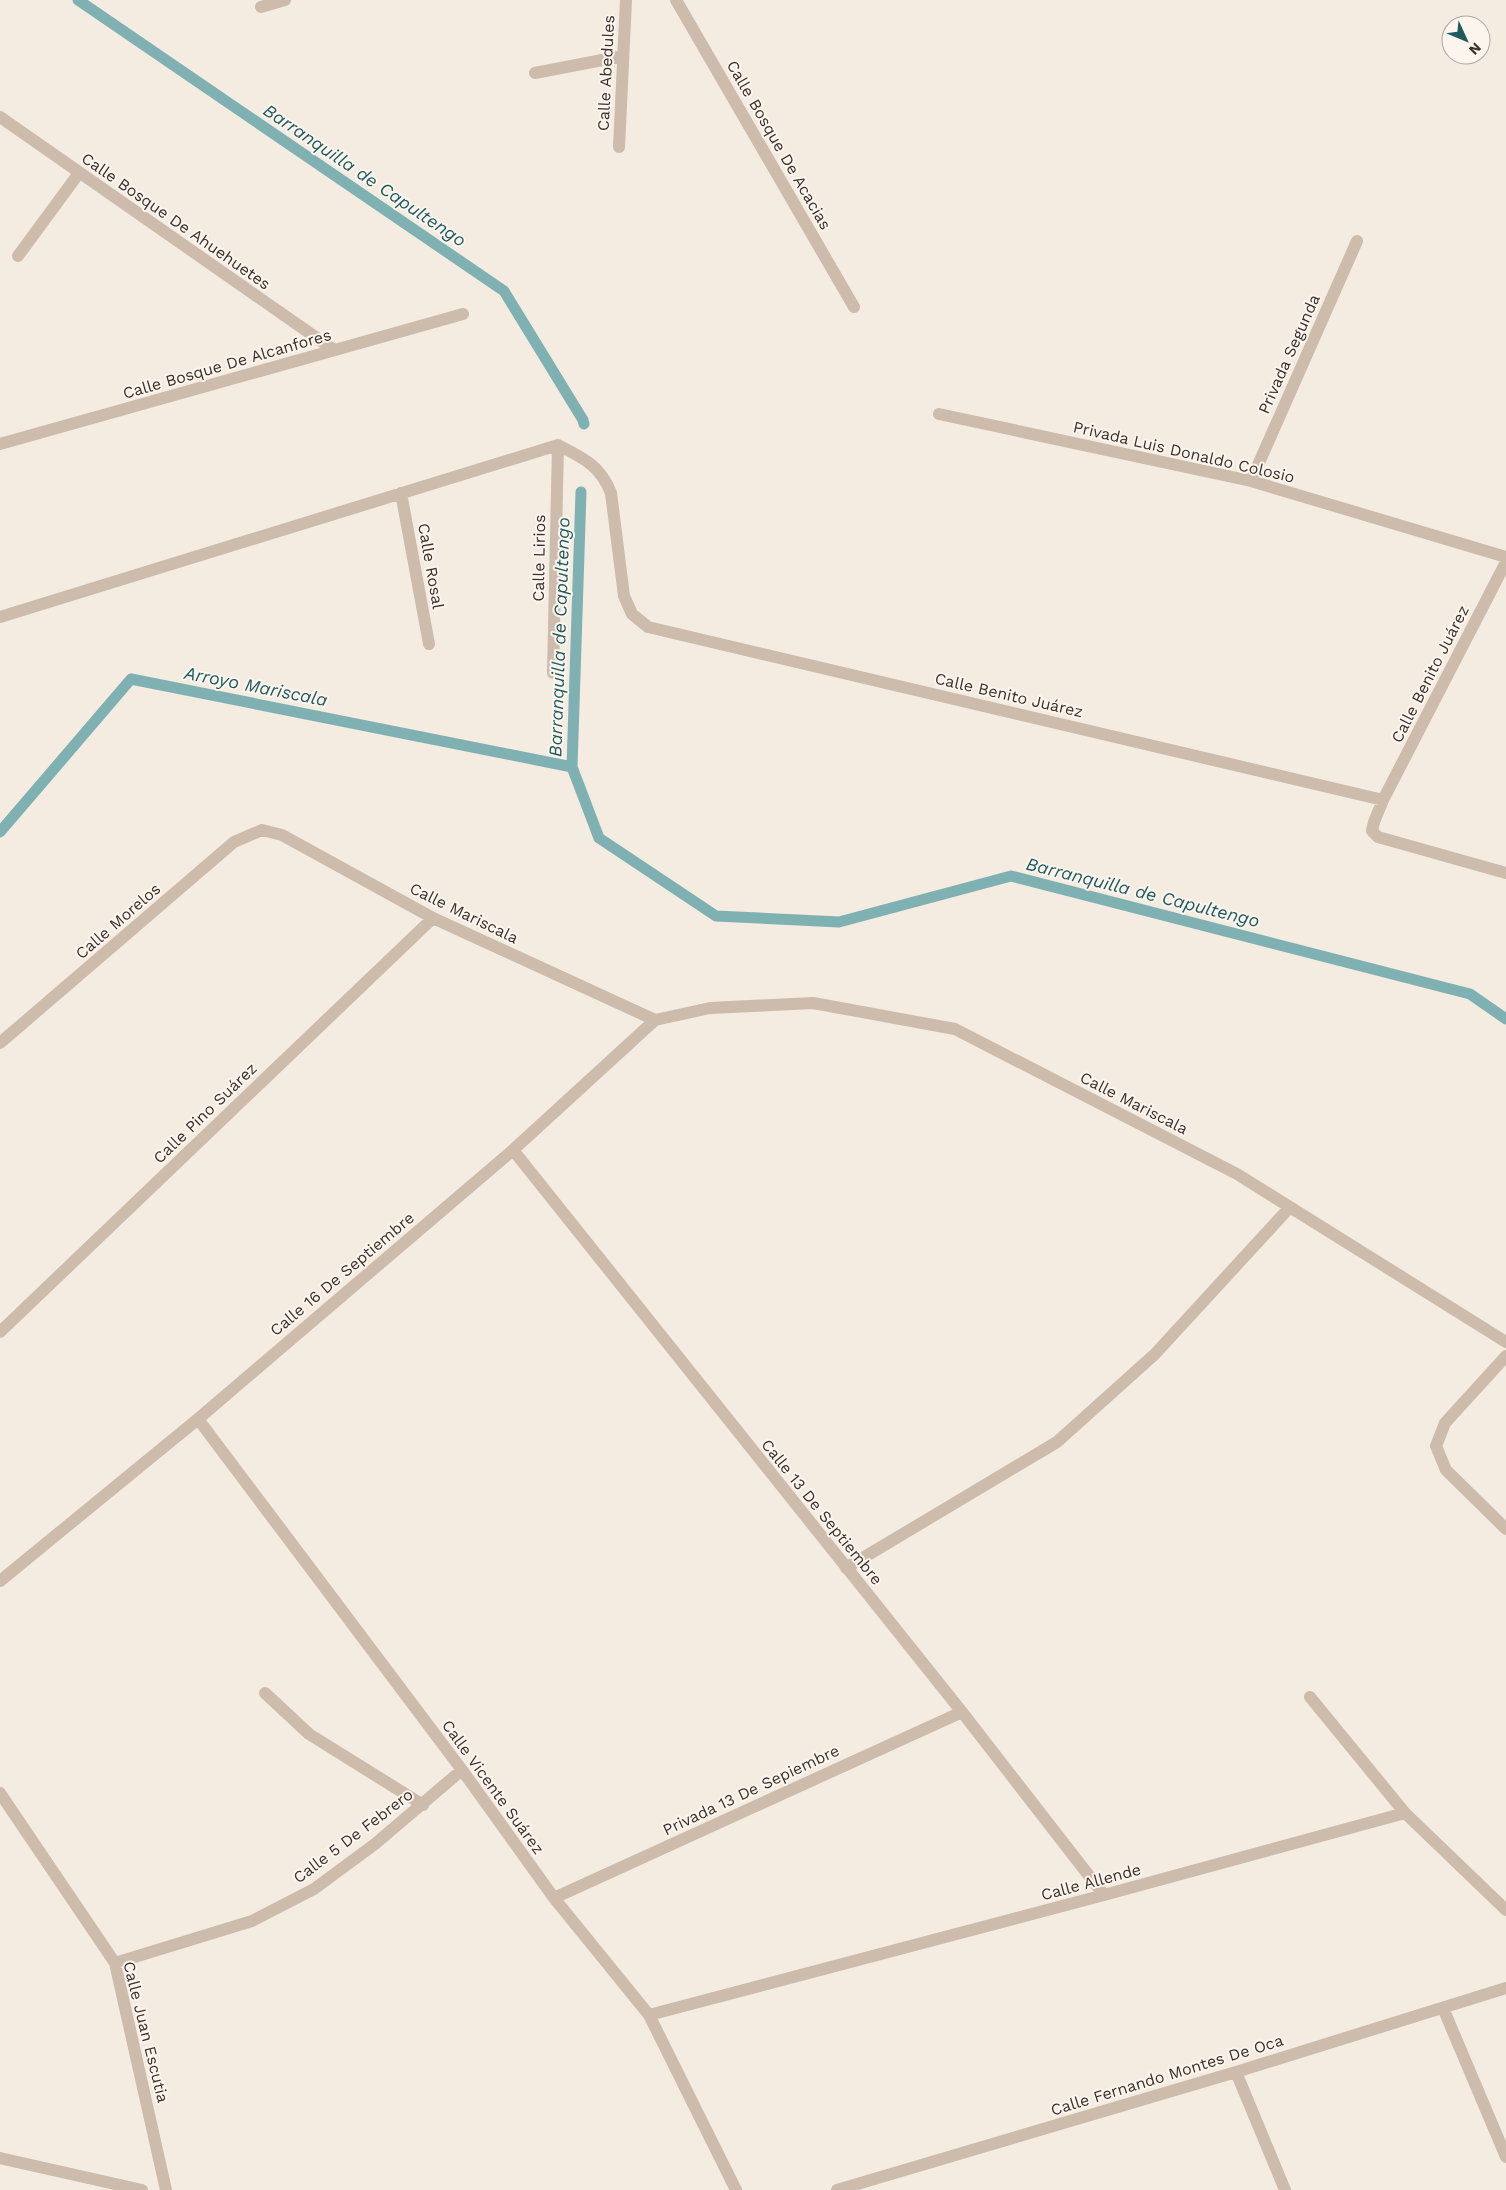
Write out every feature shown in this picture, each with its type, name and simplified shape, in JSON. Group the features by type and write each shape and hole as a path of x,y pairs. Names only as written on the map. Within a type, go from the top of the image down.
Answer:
{"street":[{"path":"261,7 285,0"},
{"name":"Calle Abedules","path":"619,147 626,0"},
{"name":"Calle Bosque De Acacias","path":"676,0 854,307"},
{"path":"535,72 623,56"},
{"name":"Calle Bosque De Ahuehuetes","path":"0,117 334,350"},
{"path":"18,256 79,173"},
{"name":"Privada Segunda","path":"1250,481 1357,241"},
{"name":"Calle Bosque De Alcanfores","path":"0,444 463,314"},
{"name":"Privada Luis Donaldo Colosio","path":"939,414 1250,481 1506,557"},
{"path":"0,617 558,445"},
{"name":"Calle Benito Juárez","path":"558,445 589,462 605,478 611,493 624,596 632,614 648,627 1383,800"},
{"name":"Calle Lirios","path":"553,673 558,445"},
{"name":"Calle Rosal","path":"401,493 429,644"},
{"name":"Calle Benito Juárez","path":"1506,562 1383,800 1372,832 1378,837 1506,873"},
{"name":"Calle Mariscala","path":"262,830 282,835 433,918 655,1020 710,1008 813,1003 955,1029 1237,1174 1506,1342"},
{"name":"Calle Morelos","path":"0,1043 234,842 262,830"},
{"name":"Calle Pino Suárez","path":"0,1332 433,918"},
{"name":"Calle 16 De Septiembre","path":"0,1581 198,1419 513,1150 655,1020"},
{"name":"Calle 13 De Septiembre","path":"513,1150 962,1712 1104,1895"},
{"path":"846,1568 1056,1442 1155,1354 1290,1207"},
{"path":"1506,1356 1445,1423 1436,1446 1446,1470 1506,1529"},
{"name":"Calle Vicente Suárez","path":"198,1419 462,1770 554,1898 649,2015 736,2190"},
{"path":"265,1693 310,1734 422,1805"},
{"path":"1310,1697 1405,1813 1506,1910"},
{"name":"Privada 13 De Sepiembre","path":"554,1898 962,1712"},
{"name":"Calle 5 De Febrero","path":"115,1963 252,1921 314,1889 375,1844 462,1770"},
{"name":"Calle Juan Escutia","path":"0,1793 115,1963 166,2190"},
{"name":"Calle Allende","path":"649,2015 1104,1895 1405,1813"},
{"name":"Calle Fernando Montes De Oca","path":"837,2190 1236,2072 1506,1988"},
{"path":"1443,2008 1506,2157"},
{"path":"1236,2072 1285,2190"},
{"path":"0,2158 142,2190"}],"waterway":[{"name":"Barranquilla de Capultengo","path":"78,0 504,291 584,424"},
{"name":"Barranquilla de Capultengo","path":"581,492 572,767 599,838 716,916 839,922 1011,876 1470,994 1506,1019"},
{"name":"Arroyo Mariscala","path":"0,832 131,679 572,767"}]}
